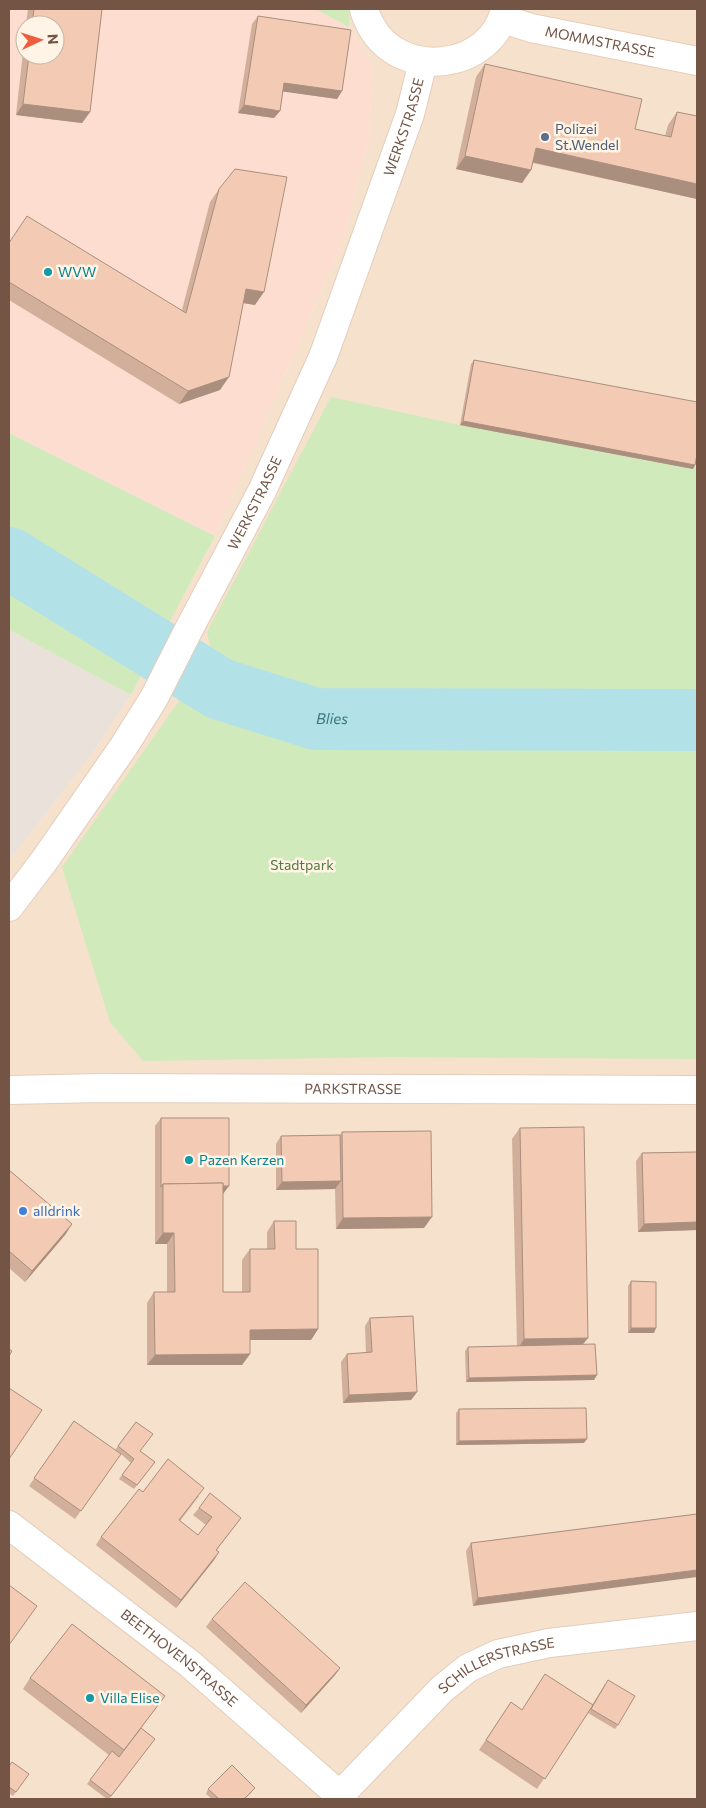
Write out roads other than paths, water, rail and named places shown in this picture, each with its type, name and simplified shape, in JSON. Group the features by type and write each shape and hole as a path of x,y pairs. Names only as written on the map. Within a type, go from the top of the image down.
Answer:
{"street":[{"name":"MOMMSTRASSE","path":"364,9 375,32 384,44 397,52 422,62 439,63 454,60 470,53 484,44 504,14 531,28 697,61"},
{"name":"WERKSTRASSE","path":"9,907 124,746 154,698 188,629 262,491 323,357 410,114 422,62"},
{"name":"PARKSTRASSE","path":"9,1090 100,1088 697,1090"},
{"name":"BEETHOVENSTRASSE","path":"9,1525 190,1664 342,1797"},
{"name":"SCHILLERSTRASSE","path":"342,1797 442,1688 468,1668 498,1654 550,1643 697,1626"}],"waterway":[{"name":"Blies","path":"9,558 220,689 316,719 697,720"}],"place":[{"name":"Polizei St.Wendel","path":"545,137"},
{"name":"WVW","path":"48,272"},
{"name":"Pazen Kerzen","path":"189,1160"},
{"name":"alldrink","path":"23,1211"},
{"name":"Villa Elise","path":"90,1698"}],"park label":[{"name":"Stadtpark","path":"302,865"}]}
